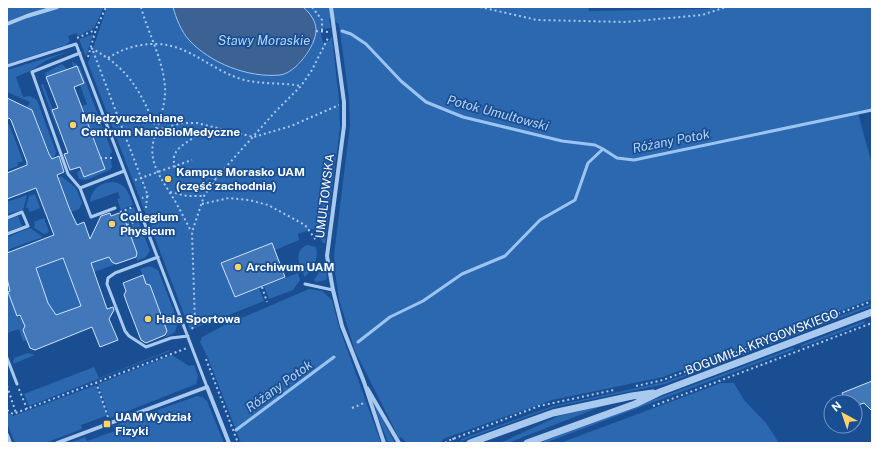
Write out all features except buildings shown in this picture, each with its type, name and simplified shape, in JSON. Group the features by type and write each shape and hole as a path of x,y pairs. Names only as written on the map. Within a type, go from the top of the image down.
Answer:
{"street":[{"path":"7,24 57,7"},
{"name":"UMULTOWSKA","path":"331,7 344,102 344,126 327,256 333,290 342,326 364,382 384,443"},
{"name":"BOGUMIŁA KRYGOWSKIEGO","path":"527,443 629,406 660,392 872,312"},
{"name":"UMULTOWSKA","path":"364,382 398,443"},
{"path":"57,443 207,386 229,443"},
{"name":"BOGUMIŁA KRYGOWSKIEGO","path":"470,443 553,413 632,396 660,392"},
{"path":"7,436 10,443"}],"lane":[{"path":"7,66 76,44 207,386"},
{"path":"80,53 32,72 68,174 80,188 91,217 115,208"},
{"path":"80,188 124,171"},
{"path":"7,218 22,212 28,226 7,234"},
{"path":"158,257 115,273 108,278 107,284 125,331 129,336 146,348 171,338 188,336"},
{"path":"305,284 333,290"},
{"path":"7,358 17,384"}],"path":[{"path":"83,62 88,58 96,29 106,7"},
{"path":"141,7 154,43 165,87 164,107 152,142 156,172 169,191 192,232"},
{"path":"312,7 322,20 322,31"},
{"path":"480,7 537,20 626,22 702,15 726,7"},
{"path":"76,44 75,39 96,29"},
{"path":"316,31 335,32"},
{"path":"188,336 195,324 192,232 204,196 217,177 275,112 301,86 312,70 328,39 335,32"},
{"path":"108,58 128,47 154,43 177,47 226,73 247,81 268,84 290,83 301,86"},
{"path":"91,49 108,58 123,69 134,84 157,130"},
{"path":"91,49 148,196 136,200"},
{"path":"157,130 182,123 197,123 254,137 291,126 344,102"},
{"path":"208,126 199,136 178,148 174,156 175,166 180,173 185,175 208,175 217,177"},
{"path":"100,158 112,158"},
{"path":"141,178 192,160"},
{"path":"169,191 188,196 204,196"},
{"path":"202,204 229,198 262,203 305,225 316,240"},
{"path":"115,208 120,212 138,205"},
{"path":"262,287 267,302"},
{"path":"629,387 663,380 872,301"},
{"path":"647,408 872,323"},
{"path":"7,410 13,414 16,413 192,346"},
{"path":"206,359 238,443"},
{"path":"96,382 108,417 102,419"},
{"path":"17,384 27,409"},
{"path":"7,386 16,413"},
{"path":"445,443 454,438 539,406 621,389"},
{"path":"352,408 370,401"},
{"path":"454,438 455,443"}],"shaded area":[{"path":"7,7 104,7 94,28 78,36 77,33 68,36 70,41 66,45 7,64"},
{"path":"107,7 173,7 182,19 202,38 226,65 256,73 278,75 292,70 307,55 312,46 314,26 310,16 303,7 588,7 589,11 708,9 715,7 872,7 872,110 858,113 872,165 872,299 663,377 552,400 443,439 441,443 407,443 401,437 399,438 355,351 339,299 334,255 350,125 349,99 339,24 329,18 331,28 320,29 323,43 329,41 332,36 339,101 340,128 325,243 323,243 316,230 312,229 298,234 299,240 275,250 272,244 221,263 235,297 259,288 264,301 190,330 88,63"},
{"path":"93,34 86,57 79,39"},
{"path":"69,51 45,61 30,71 16,77 23,97 30,96 37,100 56,152 54,158 50,160 48,159 50,155 33,111 27,107 30,102 7,92 7,70"},
{"path":"72,61 80,67 112,152 110,154 112,167 110,170 86,180 79,179 77,172 81,170 99,151 82,106 87,104 80,85 83,83 77,66 73,67"},
{"path":"62,64 67,69 46,77 45,73"},
{"path":"43,84 53,110 52,111 62,142 41,85"},
{"path":"9,124 23,161 17,163 18,166 7,170 7,125"},
{"path":"61,176 76,188 82,203 79,209 71,212 60,181 56,179"},
{"path":"104,183 118,183 127,190 133,205 121,210 117,199 120,198 118,192 90,202 92,193 97,187"},
{"path":"35,194 40,208 30,212 28,208 26,208 29,196"},
{"path":"27,195 23,210 7,214 7,202"},
{"path":"134,207 139,220 126,224 122,212"},
{"path":"18,216 22,226 7,232 7,220"},
{"path":"44,218 49,232 44,234 33,227 35,226 34,222"},
{"path":"139,222 150,251 146,257 137,261 137,253 127,226"},
{"path":"30,228 43,237 10,249 7,255 7,238"},
{"path":"307,245 316,247 317,256 313,267 305,277 299,264 298,255 302,248"},
{"path":"64,255 63,260 80,304 84,306 79,306 55,316 48,305 36,267 62,259"},
{"path":"109,257 112,262 116,264 94,272 90,264"},
{"path":"150,266 158,270 178,322 175,332 166,337 167,331 150,285 146,284 140,269"},
{"path":"322,268 325,270 327,276 326,280 316,282 314,280"},
{"path":"298,273 300,280 293,290 269,299 264,286"},
{"path":"10,287 8,293 17,316 22,319 32,315 27,340 23,341 19,329 7,333 7,289"},
{"path":"309,289 322,291 332,300 339,327 381,443 241,443 208,358 200,342 202,337 223,326"},
{"path":"872,304 872,306 770,345 768,343"},
{"path":"864,321 865,323 801,347 801,345"},
{"path":"761,346 761,348 665,384 554,407 461,441 461,439 553,406 665,382"},
{"path":"792,348 795,349 545,443 538,443"},
{"path":"170,350 29,406 24,394 94,367 99,378"},
{"path":"28,353 35,355 13,364 14,358"},
{"path":"172,355 189,366 194,365 198,376 196,384 110,418 98,384"},
{"path":"721,383 734,383 744,400 766,423 779,443 560,443"},
{"path":"96,385 108,415 81,425 82,429 45,443 15,443 7,423 7,412 13,416"},
{"path":"197,396 202,397 207,401 224,443 70,443 85,437 87,441 115,431 113,426"},
{"path":"372,400 395,443 388,443"},
{"path":"605,405 508,443 500,443 559,416"}],"water":[{"name":"Stawy Moraskie","path":"173,7 303,7 314,20 316,27 315,36 313,44 304,58 286,73 280,75 255,74 230,67 219,62 198,48 184,33 177,20"}],"waterway":[{"name":"Potok Umultowski","path":"342,31 351,34 366,44 401,81 426,102 463,117 562,141 595,145 603,149"},
{"name":"Różany Potok","path":"358,342 390,317 423,301 462,274 505,256 540,220 575,200 588,163 603,149 617,158 634,160 872,110"},
{"name":"Różany Potok","path":"236,430 334,357"}],"place":[{"name":"Międzyuczelniane Centrum NanoBioMedyczne","path":"73,125"},
{"name":"Kampus Morasko UAM (część zachodnia)","path":"168,179"},
{"name":"Collegium Physicum","path":"112,224"},
{"name":"Archiwum UAM","path":"238,267"},
{"name":"Hala Sportowa","path":"148,319"},
{"name":"UAM Wydział Fizyki","path":"107,424"}]}
